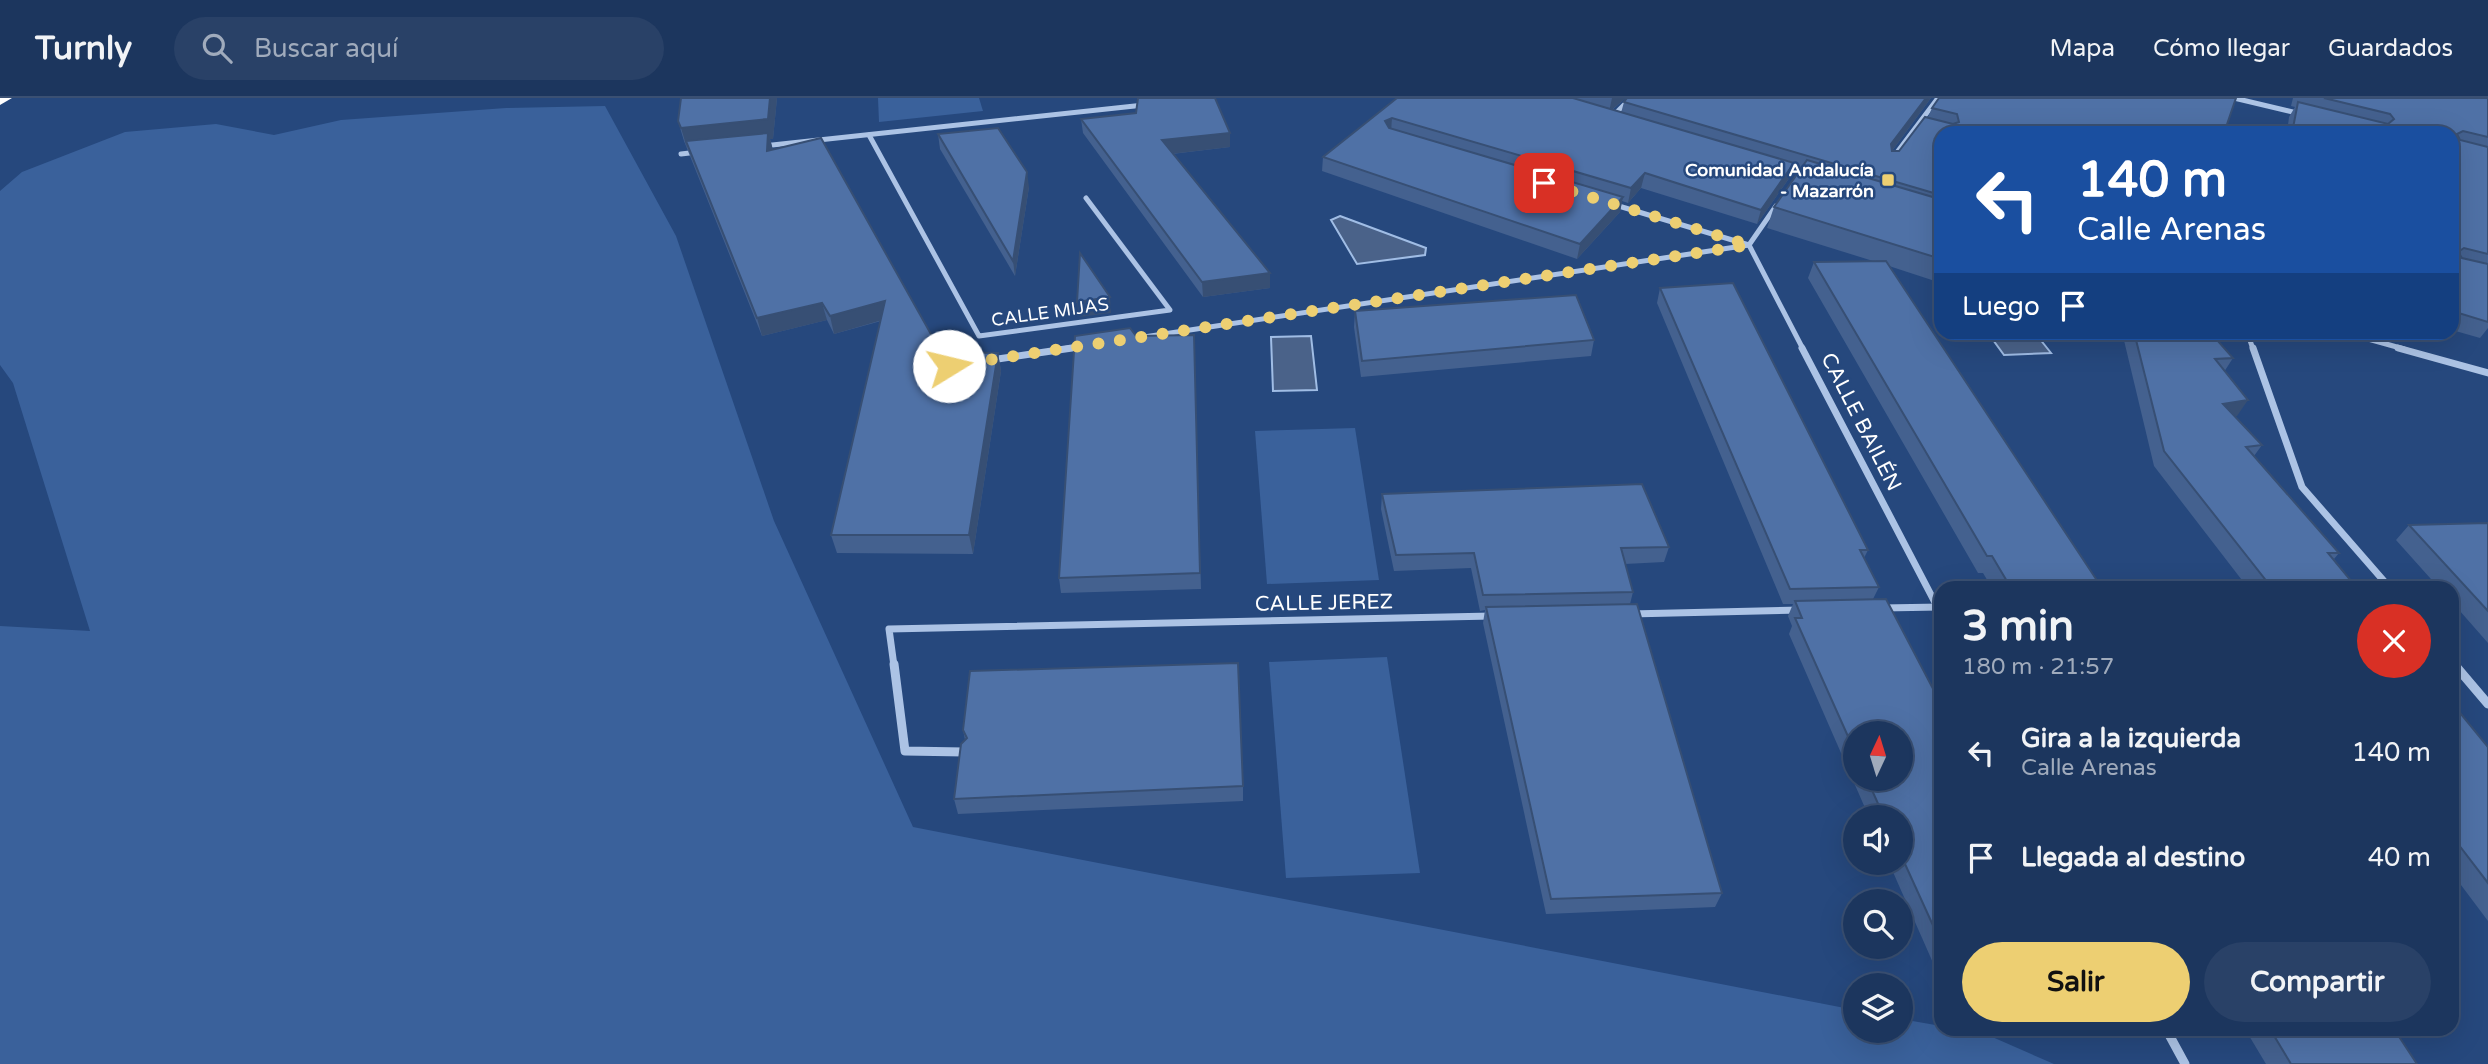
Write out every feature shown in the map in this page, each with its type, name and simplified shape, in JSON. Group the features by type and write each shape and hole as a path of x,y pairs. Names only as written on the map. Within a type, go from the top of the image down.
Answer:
{"highway":[{"path":"0,101 5,98"}],"street":[{"path":"1611,119 1631,98"},
{"path":"1890,162 1938,98"},
{"path":"2234,98 2303,115"},
{"path":"762,146 1145,105"},
{"path":"1599,115 1624,123"},
{"path":"1919,125 1929,128"},
{"name":"CALLE MIJAS","path":"869,135 979,336 1170,310 1086,198"},
{"path":"681,154 708,151"},
{"path":"1140,338 1749,245 1781,199"},
{"path":"1603,201 1749,245"},
{"name":"CALLE BAILÉN","path":"1749,245 1934,600"},
{"path":"2250,340 2302,487 2384,581"},
{"path":"2371,340 2488,373"},
{"path":"976,362 1086,346"},
{"path":"1867,609 1934,610"},
{"path":"1615,614 1811,610"},
{"name":"CALLE JEREZ","path":"964,751 905,751 888,629 1504,616"},
{"path":"2459,669 2488,704"},
{"path":"2170,1036 2185,1064"}],"shaded area":[{"path":"878,98 979,98 983,111 879,122"},
{"path":"605,106 676,236 774,521 913,827 1843,1008 1843,1043 1913,1043 1913,1021 1934,1025 1934,1036 1990,1036 2054,1064 0,1064 0,626 90,631 13,383 0,365 0,191 22,172 125,132 216,124 274,135 341,120 506,108"},
{"path":"1340,216 1426,248 1425,255 1357,264 1331,220"},
{"path":"1311,336 1317,390 1273,391 1271,337"},
{"path":"1993,340 2041,340 2051,353 2004,355"},
{"path":"1355,428 1379,580 1267,584 1255,431"},
{"path":"1387,657 1420,873 1286,878 1269,662"}],"building":[{"path":"681,98 770,98 768,119 681,128 678,121"},
{"path":"1138,98 1215,98 1230,133 1162,140 1270,273 1202,282 1081,119 1136,113"},
{"path":"1397,98 1573,98 1794,163 1761,210 1645,173 1631,188 1392,118 1385,121 1389,128 1623,197 1580,244 1323,157"},
{"path":"1627,98 1926,98 1891,144 1892,151 1899,151 1925,117 1953,124 1959,122 1957,114 1932,108 1939,98 2236,98 2226,126 1934,126 1934,193 1624,102"},
{"path":"2324,98 2488,98 2488,137 2463,131 2459,133 2459,126 2293,126 2298,102 2388,124 2394,119 2390,114"},
{"path":"998,128 1027,172 1013,261 938,134"},
{"path":"768,133 767,151 821,138 941,352 998,353 969,535 831,535 885,301 830,316 822,303 757,318 686,141"},
{"path":"2459,138 2488,147 2488,254 2464,248 2459,251"},
{"path":"1807,160 1934,197 1934,257 1774,207"},
{"path":"1080,253 1110,297 1077,302"},
{"path":"2459,254 2462,258 2488,264 2488,322 2459,313"},
{"path":"1886,261 1934,334 1934,340 1938,340 2097,581 2007,581 1992,556 1987,556 1814,262"},
{"path":"1733,283 1868,550 1860,550 1879,587 1790,589 1660,288"},
{"path":"1576,295 1594,340 1362,361 1355,311"},
{"path":"1130,328 1136,336 1194,335 1200,573 1059,578 1075,336"},
{"path":"2136,340 2217,340 2233,358 2215,359 2248,400 2223,404 2262,445 2246,447 2339,553 2328,553 2351,581 2266,581 2164,451"},
{"path":"1642,484 1669,547 1621,548 1633,592 1483,595 1474,553 1396,555 1382,494"},
{"path":"2488,523 2488,611 2409,525"},
{"path":"1886,599 1934,691 1934,928 1910,875 1913,875 1913,805 1879,805 1872,791 1913,791 1913,721 1843,721 1843,725 1795,618 1802,618 1795,601"},
{"path":"1637,604 1722,893 1551,899 1486,607"},
{"path":"1238,663 1243,786 954,799 961,744 967,738 963,730 970,671"},
{"path":"2459,712 2488,747 2488,883 2459,845"},
{"path":"2274,1036 2399,1036 2417,1064 2291,1064"}],"place":[{"name":"Comunidad Andalucía - Mazarrón","path":"1888,180"}],"route":[{"path":"949,366 1749,245 1544,183"}]}
